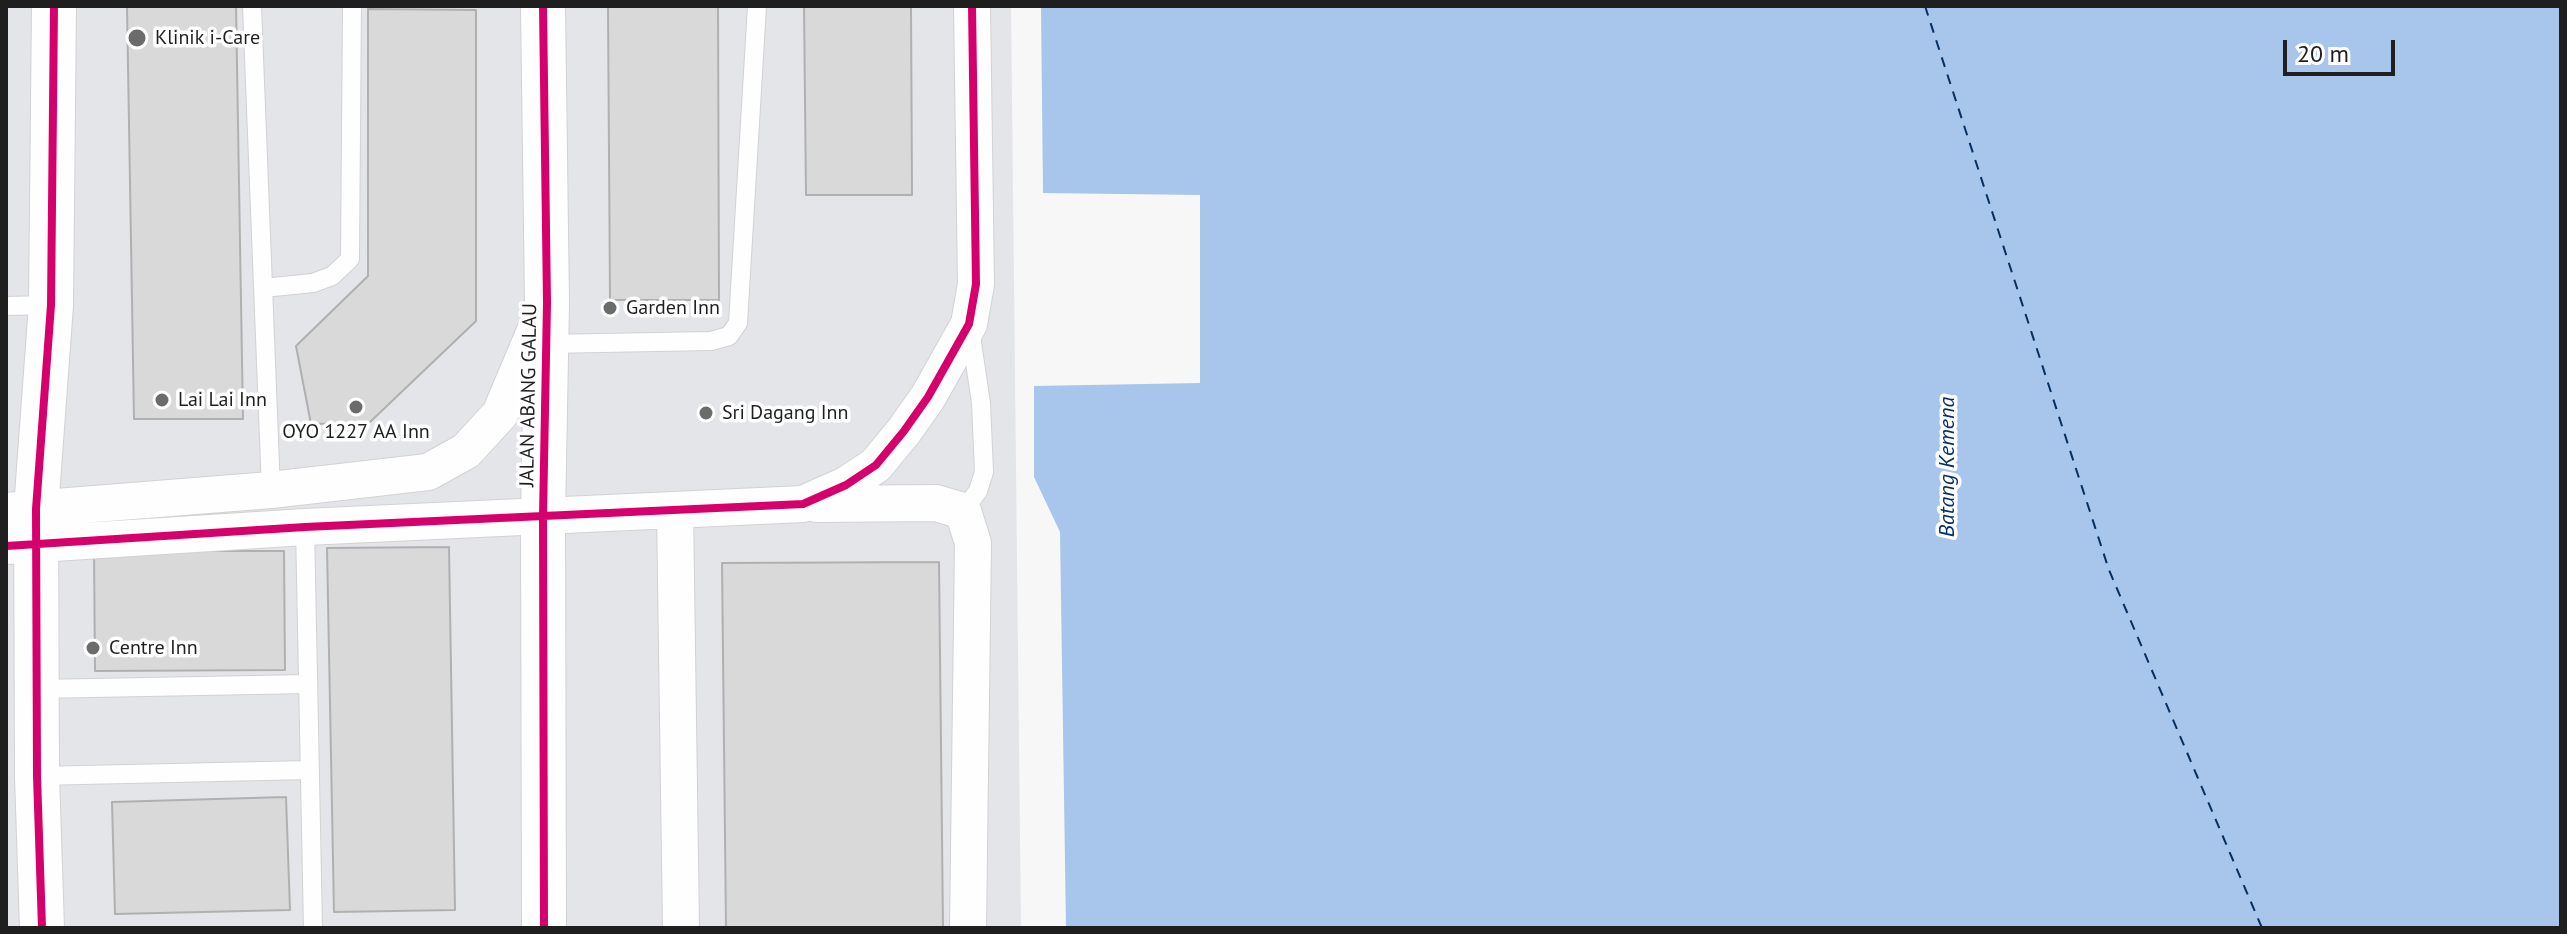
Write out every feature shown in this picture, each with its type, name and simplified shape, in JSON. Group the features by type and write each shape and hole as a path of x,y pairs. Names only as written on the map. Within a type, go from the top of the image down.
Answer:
{"street":[{"path":"42,928 37,776 38,689 21,527 38,457 51,305 54,6"},
{"name":"JALAN ABANG GALAU","path":"543,6 546,324 544,928"},
{"path":"803,504 846,485 876,465 928,397 969,324 976,284 972,6"},
{"path":"21,527 271,490 428,472 466,451 500,414 546,324"},
{"path":"21,527 305,527 803,504 936,503 952,506 963,511 973,543 968,928"},
{"path":"675,510 681,928"}],"lane":[{"path":"252,6 271,490"},
{"path":"263,288 313,283 332,276 350,259 352,6"},
{"path":"546,324 711,341 729,336 738,323 757,6"},
{"path":"6,306 51,305"},
{"path":"963,511 978,491 984,472 981,403 969,324"},
{"path":"305,527 313,928"},
{"path":"38,689 308,684"},
{"path":"37,776 309,770"}],"shaded area":[{"path":"6,6 1011,6 1021,928 6,928"}],"water":[{"name":"Batang Kemena","path":"1041,6 2561,6 2561,928 1066,928 1060,532 1034,477 1034,386 1200,383 1200,195 1043,193"}],"building":[{"path":"127,6 236,6 243,419 134,419"},
{"path":"608,6 718,6 719,300 610,300"},
{"path":"804,6 911,6 912,195 806,195"},
{"path":"368,9 476,10 476,321 369,423 311,424 296,346 368,276"},
{"path":"449,547 455,910 334,912 327,548"},
{"path":"94,551 284,551 285,670 95,671"},
{"path":"939,562 943,928 726,928 722,563"},
{"path":"286,797 290,910 115,914 112,802"}],"ferry route":[{"path":"1925,6 2109,570 2262,928"}],"cycle path":[{"path":"42,928 37,776 36,509 51,305 54,6"},
{"path":"543,6 547,303 543,516 544,928"},
{"path":"6,546 305,527 803,504 846,485 876,465 904,431 928,397 969,324 976,284 972,6"}],"place":[{"name":"Klinik i-Care","path":"137,38"},
{"name":"Garden Inn","path":"610,308"},
{"name":"Lai Lai Inn","path":"162,400"},
{"name":"OYO 1227 AA Inn","path":"356,407"},
{"name":"Sri Dagang Inn","path":"706,413"},
{"name":"Centre Inn","path":"93,648"}]}
